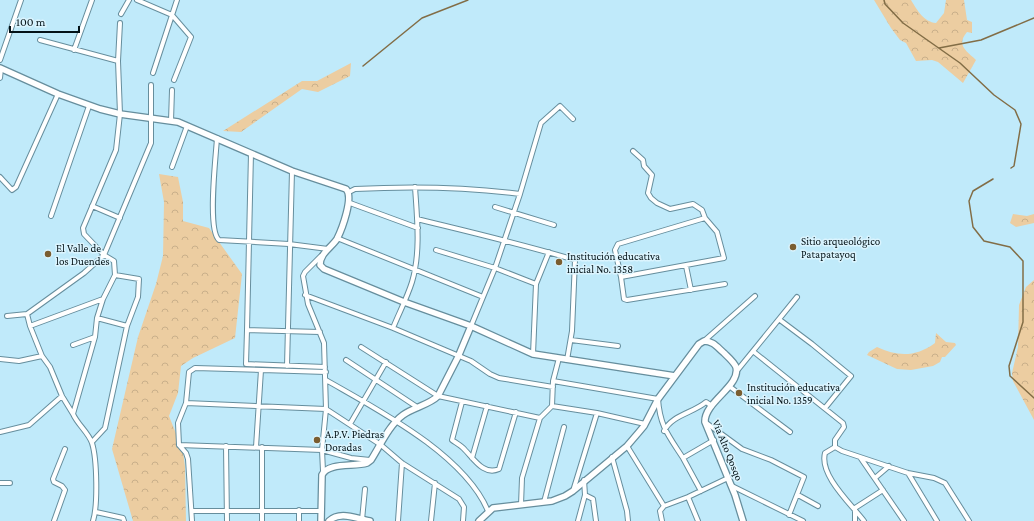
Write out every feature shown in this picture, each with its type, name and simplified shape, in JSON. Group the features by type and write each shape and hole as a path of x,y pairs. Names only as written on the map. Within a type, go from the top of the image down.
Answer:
{"street":[{"path":"0,60 21,0"},
{"path":"85,0 89,6"},
{"path":"74,50 92,0"},
{"path":"121,14 129,0"},
{"path":"137,0 172,15 191,37 174,80"},
{"path":"153,73 177,0"},
{"path":"73,414 95,337 97,318 103,299 115,275 114,261 104,255 84,234 83,228 116,150 120,114 118,61 120,22"},
{"path":"40,40 118,61"},
{"path":"0,78 1,68 58,94 89,106 120,114 172,120 292,171 346,188 349,192 350,203 337,238 303,276 305,295 324,343 326,370 326,409 322,450 323,471 321,521"},
{"path":"7,316 27,314 84,273 104,255 151,143 151,85"},
{"path":"172,90 172,120"},
{"path":"0,178 12,190 16,187 58,94"},
{"path":"51,216 89,106"},
{"path":"323,471 330,468 364,464 370,460 395,422 402,415 434,400 438,396 458,357 495,268 520,194 541,123 560,106 573,119"},
{"path":"172,167 187,126"},
{"path":"217,138 212,219 216,238 219,240 289,244 328,249"},
{"path":"621,277 724,258 717,232 705,218 702,210 693,204 670,209 664,207 651,198 648,193 652,175 644,166 643,160 633,151"},
{"path":"251,153 246,364 326,370"},
{"path":"287,366 292,171"},
{"path":"349,192 356,188 415,187 520,194"},
{"path":"393,328 412,281 414,270 418,228 415,187"},
{"path":"350,203 418,228"},
{"path":"92,206 120,218"},
{"path":"495,207 554,225"},
{"path":"705,218 618,244 615,248 625,300 724,284"},
{"path":"417,219 446,228 505,239 575,260 571,340 568,360"},
{"path":"337,238 483,297"},
{"path":"436,250 495,268 536,284"},
{"path":"533,354 536,284 549,252"},
{"path":"321,256 320,265 324,269 404,302 471,326 533,354 675,376"},
{"path":"686,266 691,290"},
{"path":"92,442 106,428 127,326 138,296 139,279 115,275"},
{"path":"305,295 393,328 458,357 471,361 490,374 499,378 553,387"},
{"path":"479,521 488,511 501,507 559,499 627,446 645,424 658,399 699,344 755,296"},
{"path":"736,372 754,352 797,297"},
{"path":"30,326 103,299"},
{"path":"27,314 30,326 42,356 50,367 62,396 79,426 92,442 96,512 93,521"},
{"path":"97,318 127,326"},
{"path":"780,320 851,376 825,408"},
{"path":"248,330 320,332"},
{"path":"73,345 95,337"},
{"path":"571,340 618,346"},
{"path":"704,341 713,343 736,366 736,372"},
{"path":"361,347 438,396 540,418"},
{"path":"754,352 843,424 844,426 835,440 835,447"},
{"path":"0,358 19,361 42,356"},
{"path":"521,505 522,478 540,418 552,406 553,387 559,358"},
{"path":"346,360 417,407"},
{"path":"350,424 386,362"},
{"path":"192,521 188,459 186,453 179,445 178,423 186,403 189,372 196,368 326,370"},
{"path":"256,447 260,407 261,370"},
{"name":"Via Alto Qosqo","path":"736,372 729,386 705,417 705,422 714,440 732,486 743,521"},
{"path":"326,380 424,441 455,465 481,496 488,511"},
{"path":"554,381 658,399"},
{"path":"729,386 790,432"},
{"path":"0,432 28,425 35,421 62,396"},
{"path":"658,399 664,431 683,458 701,491"},
{"path":"462,402 452,440 464,448 483,468 496,471 499,469 516,412"},
{"path":"664,431 668,424 676,418 688,414 706,402 712,406"},
{"path":"186,403 326,409 381,445 402,463 435,483 462,502 464,507 463,521"},
{"path":"472,458 487,406"},
{"path":"552,406 597,413 645,424"},
{"path":"572,490 597,413"},
{"path":"705,422 742,449 771,460 804,477 790,515"},
{"path":"544,502 564,427"},
{"path":"683,458 714,440"},
{"path":"179,445 322,450 351,458 370,460"},
{"path":"226,446 227,521"},
{"path":"627,446 664,506"},
{"path":"262,447 262,521"},
{"path":"835,447 842,451 908,473 934,478 945,483 969,521"},
{"path":"835,447 825,453 823,460 835,486 855,508 864,521"},
{"path":"54,521 65,490 62,486 54,482 53,479 65,448"},
{"path":"612,457 627,511 628,521"},
{"path":"860,457 904,521"},
{"path":"398,521 402,463"},
{"path":"875,478 889,466"},
{"path":"908,473 937,521"},
{"path":"662,521 660,511 664,506 688,497 728,478"},
{"path":"578,521 584,495 584,480"},
{"path":"0,483 10,483"},
{"path":"431,521 435,483"},
{"path":"732,486 803,521"},
{"path":"362,520 365,489"},
{"path":"855,508 883,490"},
{"path":"584,495 593,499 596,521"},
{"path":"798,495 818,506"},
{"path":"688,497 698,521"},
{"path":"855,508 855,521"},
{"path":"299,510 299,521"},
{"path":"192,511 227,512 321,510"},
{"path":"96,512 123,518 124,521"},
{"path":"329,521 338,515 370,521"}],"green space":[{"path":"874,0 911,0 924,18 936,23 944,13 946,0 964,0 967,20 972,22 972,33 967,32 962,44 966,51 976,60 963,83 938,62 932,60 916,61 906,43 900,40 891,28"},
{"path":"351,63 350,76 318,92 302,89 241,132 223,131 302,81 317,81"},
{"path":"159,174 178,177 183,202 183,221 209,228 242,274 235,338 193,358 181,366 178,393 169,416 183,451 185,467 186,521 133,521 112,449 138,337 156,284 163,256 164,202"},
{"path":"1013,214 1027,216 1034,214 1034,223 1016,227 1010,223"},
{"path":"1034,280 1034,420 1013,381 1012,373 1018,347 1019,305 1026,287"},
{"path":"936,333 946,342 955,343 956,345 945,357 942,357 940,362 933,366 911,370 897,369 867,355 877,347 892,353 900,354 921,351 935,343"}],"waterway":[{"path":"363,66 422,18 468,0"},
{"path":"884,0 885,4 903,23 960,63 994,95 1015,110 1021,124 1014,166 1011,168"},
{"path":"939,48 981,40 1034,18"},
{"path":"993,179 973,191 969,201 973,227 984,241 1010,247 1023,261 1023,322 1009,366 1010,376 1034,398"}],"place":[{"name":"Sitio arqueológico Patapatayoq","path":"793,247"},
{"name":"El Valle de los Duendes","path":"48,254"},
{"name":"Institución educativa inicial No. 1358","path":"559,262"},
{"name":"Institución educativa inicial No. 1359","path":"739,393"},
{"name":"A.P.V. Piedras Doradas","path":"317,440"}]}
